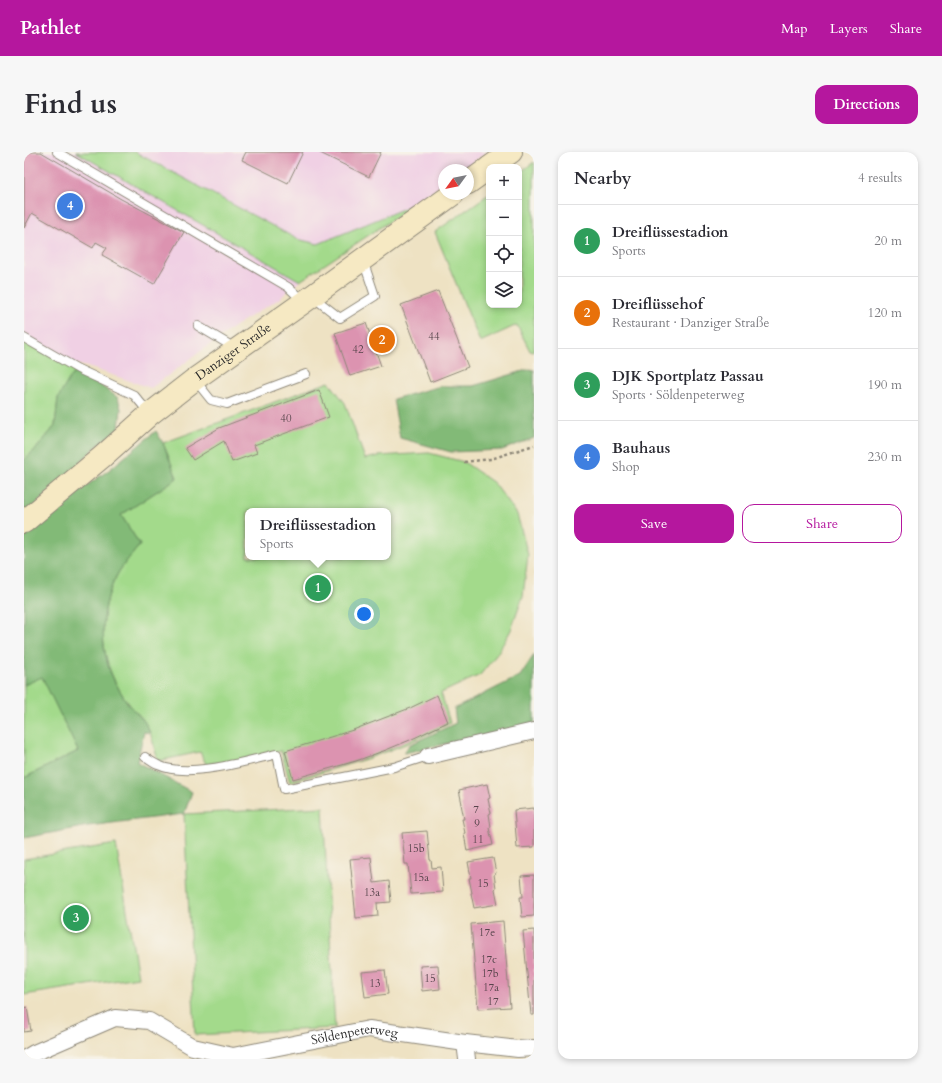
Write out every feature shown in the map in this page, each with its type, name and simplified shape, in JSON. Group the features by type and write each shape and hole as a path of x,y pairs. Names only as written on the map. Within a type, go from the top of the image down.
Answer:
{"street":[{"path":"495,164 511,152"},
{"path":"474,179 486,171"},
{"name":"Danziger Straße","path":"24,522 102,457 150,414 195,379 445,200"},
{"path":"428,756 534,731"},
{"name":"Söldenpeterweg","path":"24,1059 34,1053 115,1018 149,1021 193,1047 233,1056 369,1029 466,1051 534,1048"}],"lane":[{"path":"57,152 340,318 375,296 363,260"},
{"path":"198,326 237,349"},
{"path":"24,338 78,369 134,395 150,414"},
{"path":"195,379 211,400 227,404 306,374"},
{"path":"145,757 159,766 177,770 209,769 278,754 284,789 394,767 428,756"}],"path":[{"path":"464,462 491,459 534,445"}],"shaded area":[{"path":"24,152 76,152 300,281 279,299 235,326 151,388 88,367 47,357 24,343"},
{"path":"135,152 487,152 470,164 438,164 438,187 417,203 318,244 297,239"}],"green space":[{"path":"76,152 135,152 297,239 318,244 417,203 300,281"},
{"path":"534,162 534,352 530,351 517,325 480,342 435,232 486,196 486,308 522,308 522,171"},
{"path":"24,338 78,369 58,398 55,426 36,449 24,460"},
{"path":"78,369 118,398 121,409 119,428 96,447 24,516 24,460 36,449 55,426 58,398 69,379"},
{"path":"530,369 534,370 534,438 502,450 451,452 400,438 393,399 441,386 473,386"},
{"path":"329,382 345,403 365,459 379,456 429,453 464,462 494,483 517,514 528,555 523,596 511,630 497,654 480,675 441,693 450,723 408,743 369,758 290,782 281,751 208,768 200,752 158,761 147,726 118,688 111,673 104,646 103,632 106,605 115,579 126,561 140,545 121,515 177,478 163,443"},
{"path":"156,431 163,443 177,478 121,515 140,545 120,570 110,592 104,619 104,647 111,674 117,686 128,704 144,721 150,733 144,732 137,762 192,792 184,814 88,826 24,838 24,778 78,751 42,677 24,685 24,529 109,470"},
{"path":"534,655 534,724 404,753 409,745 456,723 454,709 520,676"},
{"path":"42,676 78,751 24,778 24,685"},
{"path":"323,807 335,1028 195,1035 184,814"},
{"path":"116,844 138,977 24,995 24,859"}],"building":[{"path":"24,152 41,152 121,199 184,232 154,284 102,255 107,248 96,242 93,248 32,213 24,228"},
{"path":"246,152 303,152 288,183 242,160"},
{"path":"318,152 381,152 369,177"},
{"path":"438,291 468,367 430,382 401,305"},
{"path":"366,323 381,366 350,376 335,333"},
{"path":"319,390 329,417 254,445 257,453 232,462 224,441 193,460 185,448 219,428"},
{"path":"437,695 448,722 386,750 356,761 293,779 285,751 353,730 410,708"},
{"path":"487,784 491,813 489,814 491,827 489,828 493,845 467,851 459,790"},
{"path":"534,808 534,847 517,848 514,810"},
{"path":"427,831 432,868 441,867 443,892 411,894 408,864 405,864 402,833"},
{"path":"371,857 374,883 389,881 391,902 377,903 378,916 356,918 350,859"},
{"path":"493,858 496,873 494,874 495,889 498,904 474,908 468,862"},
{"path":"534,875 534,916 522,917 520,897 523,897 521,876"},
{"path":"503,921 510,1007 478,1009 471,924"},
{"path":"534,930 534,1015 531,1015 523,931"},
{"path":"438,965 440,989 422,991 420,966"},
{"path":"385,970 388,994 365,997 362,972"},
{"path":"27,1007 31,1031 24,1032 24,1008"}],"place":[{"name":"Bauhaus","path":"70,206"},
{"name":"Dreiflüssehof","path":"382,340"},
{"name":"Dreiflüssestadion","path":"318,588"},
{"name":"DJK Sportplatz Passau","path":"76,918"}]}
